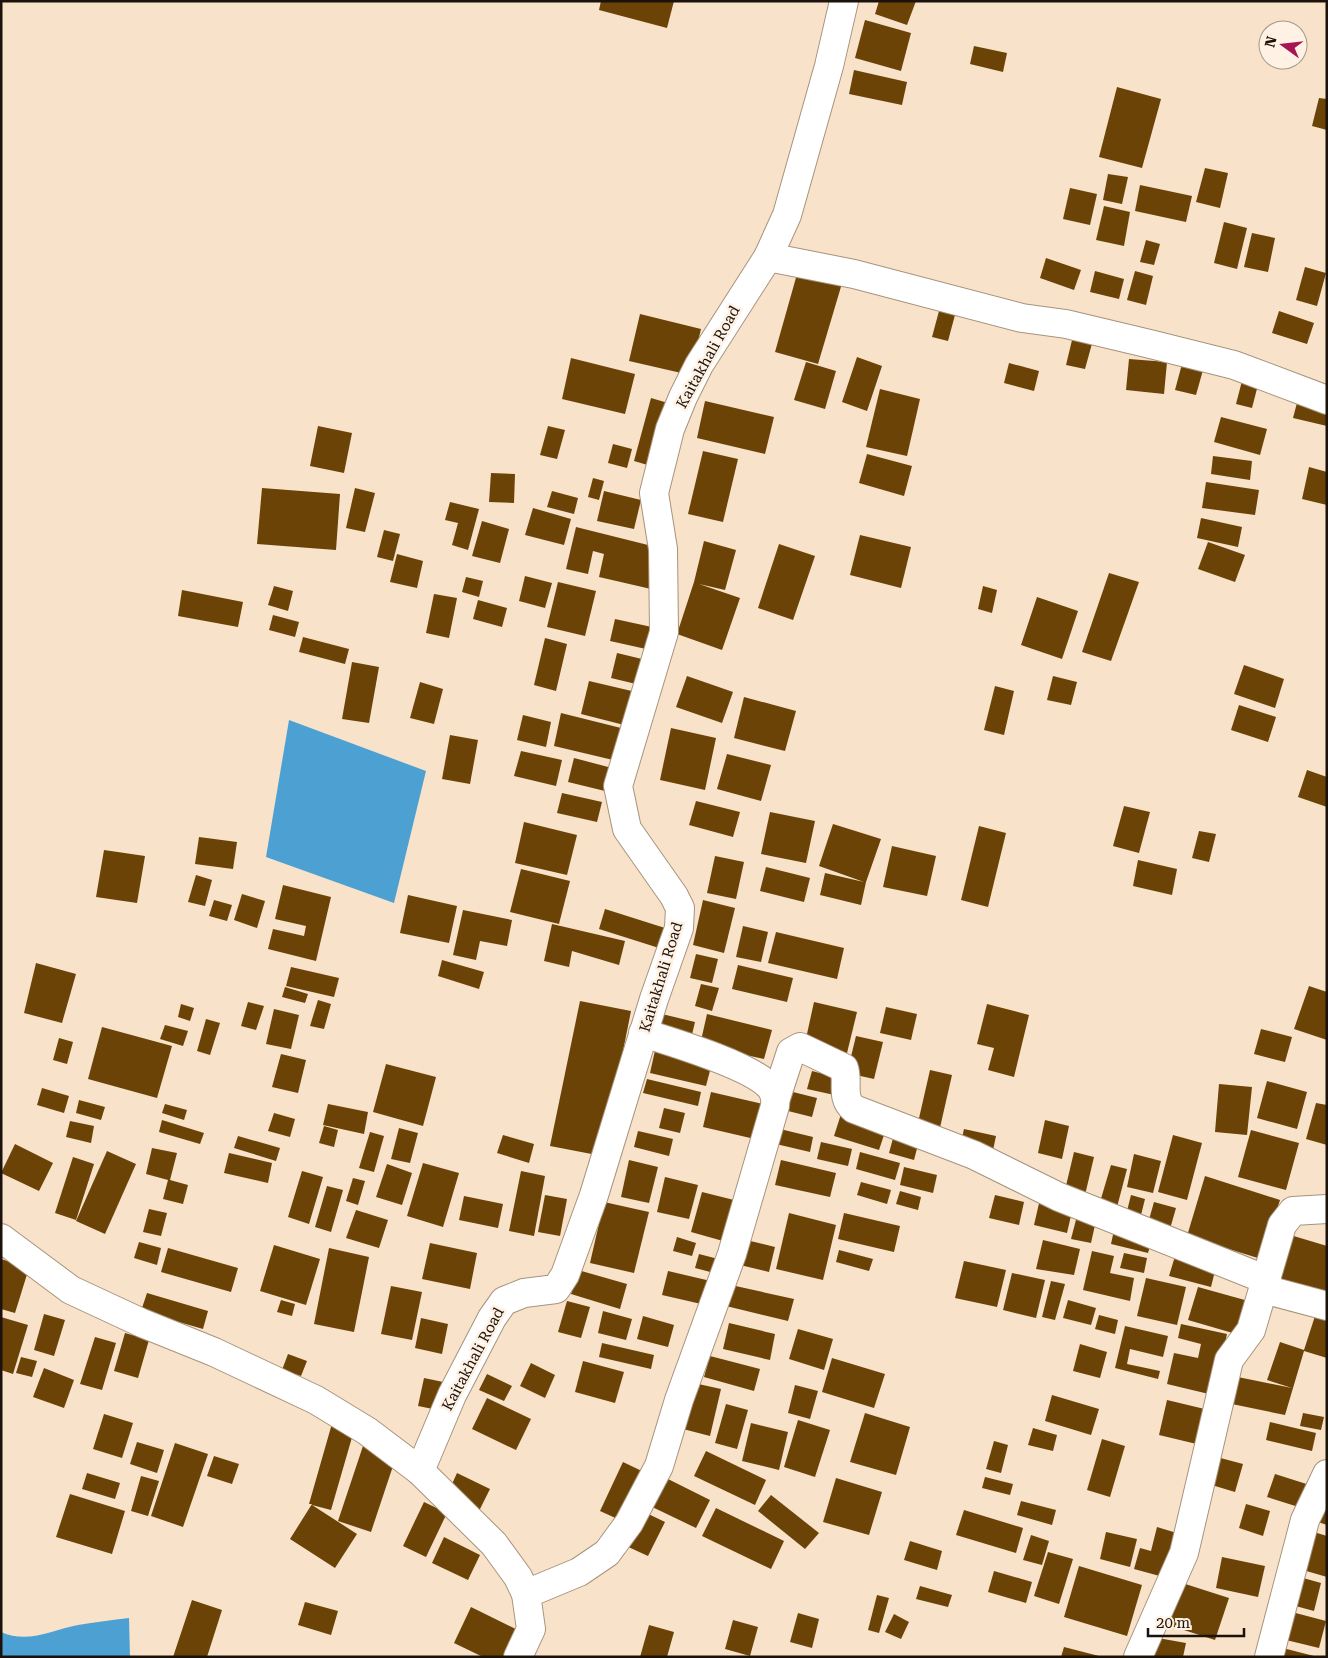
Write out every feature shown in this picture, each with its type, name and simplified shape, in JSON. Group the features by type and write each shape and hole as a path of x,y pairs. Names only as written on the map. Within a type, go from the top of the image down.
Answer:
{"street":[{"name":"Kaitakhali Road","path":"420,1471 452,1394 492,1318 504,1301 524,1293 556,1289 565,1275 594,1195 679,928 680,908 626,830 618,786 664,632 663,549 654,493 670,429 683,397 699,365 768,257 787,215 830,66 844,1"},
{"path":"768,257 854,274 1004,314 1066,324 1234,365 1327,400"},
{"path":"644,1033 698,1050 742,1070 765,1083 776,1098"},
{"path":"526,1594 579,1572 607,1553 629,1523 659,1466 679,1400 732,1254 776,1098 791,1052 800,1048 844,1068 846,1096 848,1104 854,1109 974,1155 1059,1197 1265,1285 1327,1306"},
{"path":"1138,1657 1184,1553 1229,1360 1251,1330 1282,1225 1292,1211 1327,1209"},
{"path":"1,1238 71,1290 142,1323 214,1352 316,1400 367,1431 420,1471 494,1544 518,1577 526,1594 531,1628 518,1657"},
{"path":"1269,1657 1305,1520 1327,1474"}],"water":[{"path":"289,720 426,771 394,903 266,857"},
{"path":"129,1618 130,1657 1,1657 1,1632 21,1637 40,1635 78,1625"}],"building":[{"path":"601,1 674,1 667,28 599,10"},
{"path":"879,1 916,1 907,25 875,14"},
{"path":"865,20 911,33 901,71 855,58"},
{"path":"974,46 1007,53 1003,72 970,64"},
{"path":"854,70 907,82 902,105 849,94"},
{"path":"1117,87 1161,99 1142,168 1099,157"},
{"path":"1319,98 1327,99 1327,130 1312,126"},
{"path":"1205,168 1228,173 1220,208 1196,202"},
{"path":"1108,174 1128,177 1122,204 1103,200"},
{"path":"1140,185 1192,196 1186,222 1135,211"},
{"path":"1070,188 1097,194 1090,225 1063,219"},
{"path":"1104,206 1130,212 1124,246 1096,240"},
{"path":"1224,222 1247,228 1237,269 1214,263"},
{"path":"1252,233 1275,238 1268,272 1244,267"},
{"path":"1146,240 1160,244 1154,265 1140,262"},
{"path":"1046,258 1081,270 1074,290 1040,278"},
{"path":"799,267 843,280 818,364 775,352"},
{"path":"1305,267 1326,273 1317,306 1296,300"},
{"path":"1095,271 1124,279 1119,299 1090,292"},
{"path":"1135,271 1153,276 1146,305 1127,300"},
{"path":"939,311 955,315 948,341 932,337"},
{"path":"1279,311 1314,323 1307,344 1272,333"},
{"path":"640,314 701,329 690,375 629,361"},
{"path":"1073,336 1093,340 1085,369 1066,365"},
{"path":"857,357 882,366 867,411 842,402"},
{"path":"571,358 635,374 625,414 562,399"},
{"path":"1129,359 1167,362 1164,394 1126,390"},
{"path":"806,362 836,371 825,409 794,400"},
{"path":"1009,363 1039,371 1034,391 1004,383"},
{"path":"1182,364 1203,370 1196,395 1175,390"},
{"path":"1243,377 1259,381 1252,408 1236,404"},
{"path":"880,389 920,399 907,456 866,447"},
{"path":"651,398 668,403 651,466 634,461"},
{"path":"1298,399 1327,406 1327,426 1293,418"},
{"path":"705,401 774,417 765,454 697,438"},
{"path":"1221,417 1267,429 1260,455 1214,442"},
{"path":"318,426 352,433 344,473 310,466"},
{"path":"548,426 565,430 557,459 540,455"},
{"path":"613,444 632,449 627,468 608,463"},
{"path":"703,451 738,459 723,522 688,514"},
{"path":"867,454 912,466 904,496 859,483"},
{"path":"1213,456 1252,461 1250,480 1211,474"},
{"path":"1309,467 1327,472 1327,505 1302,499"},
{"path":"491,473 515,474 514,503 489,502"},
{"path":"593,478 604,481 599,500 588,497"},
{"path":"1206,482 1259,490 1255,515 1202,508"},
{"path":"262,488 340,494 336,550 257,544"},
{"path":"355,488 375,493 365,532 346,528"},
{"path":"552,491 578,498 574,514 547,507"},
{"path":"604,491 641,500 634,529 597,521"},
{"path":"450,502 479,509 468,550 452,545 458,523 445,520"},
{"path":"533,508 571,519 564,545 525,535"},
{"path":"1201,518 1242,527 1238,547 1197,538"},
{"path":"482,521 509,529 500,563 472,556"},
{"path":"576,527 660,548 651,589 599,577 604,554 593,551 588,574 566,569"},
{"path":"384,530 400,534 393,561 377,557"},
{"path":"860,535 911,547 901,588 850,575"},
{"path":"704,541 736,550 725,590 699,584 740,598 722,650 677,634 694,582"},
{"path":"1208,542 1245,555 1235,582 1198,569"},
{"path":"779,544 815,556 793,620 758,608"},
{"path":"397,554 423,561 417,588 390,582"},
{"path":"1109,573 1139,582 1111,661 1082,652"},
{"path":"525,576 552,583 545,608 519,601"},
{"path":"466,577 483,581 479,597 462,592"},
{"path":"558,582 596,591 585,636 547,627"},
{"path":"274,586 293,591 288,611 268,605"},
{"path":"983,586 997,590 992,613 978,609"},
{"path":"182,590 243,602 238,627 178,616"},
{"path":"434,594 457,598 449,638 426,633"},
{"path":"1037,597 1078,611 1062,659 1021,645"},
{"path":"478,600 507,608 502,627 473,619"},
{"path":"273,615 299,622 295,637 269,630"},
{"path":"615,619 661,629 655,651 610,641"},
{"path":"303,637 349,649 345,664 299,652"},
{"path":"545,638 567,644 556,691 534,685"},
{"path":"617,653 642,659 636,684 611,678"},
{"path":"352,662 379,667 369,723 342,719"},
{"path":"1244,665 1284,679 1275,708 1234,694"},
{"path":"687,676 733,692 722,723 676,707"},
{"path":"1053,676 1077,682 1071,705 1047,700"},
{"path":"589,681 636,692 628,726 581,714"},
{"path":"420,682 443,689 434,724 410,718"},
{"path":"995,686 1014,691 1004,735 984,730"},
{"path":"744,697 796,711 785,751 734,738"},
{"path":"1239,705 1276,717 1268,742 1231,730"},
{"path":"561,713 625,729 613,760 554,746"},
{"path":"523,715 551,722 546,747 517,740"},
{"path":"671,728 716,738 705,790 660,780"},
{"path":"450,735 478,740 470,784 442,779"},
{"path":"521,751 562,760 556,786 514,776"},
{"path":"727,754 771,765 761,801 717,789"},
{"path":"574,758 612,768 609,792 568,782"},
{"path":"1307,770 1327,777 1327,807 1298,797"},
{"path":"562,793 602,802 597,822 557,813"},
{"path":"696,801 740,812 733,837 689,825"},
{"path":"1124,806 1150,812 1139,853 1113,846"},
{"path":"770,812 815,821 806,863 761,854"},
{"path":"524,822 577,835 567,875 515,863"},
{"path":"833,824 881,839 866,882 861,905 820,895 825,873 864,882 819,866"},
{"path":"979,826 1006,833 988,907 961,900"},
{"path":"1199,831 1216,834 1209,862 1192,858"},
{"path":"199,837 237,842 233,869 195,864"},
{"path":"892,846 936,856 927,896 883,887"},
{"path":"104,850 145,856 137,903 96,897"},
{"path":"715,856 744,862 736,899 707,893"},
{"path":"1138,860 1177,869 1172,895 1133,886"},
{"path":"766,867 810,878 804,902 760,891"},
{"path":"521,869 570,881 559,924 510,912"},
{"path":"196,875 212,880 205,906 188,902"},
{"path":"283,885 331,897 316,961 268,949 273,929 304,936 306,926 275,919"},
{"path":"242,894 265,901 257,928 234,920"},
{"path":"408,895 457,906 449,943 400,933"},
{"path":"214,900 232,905 227,921 209,916"},
{"path":"703,900 735,908 724,953 693,945"},
{"path":"605,909 665,928 659,948 599,929"},
{"path":"463,910 512,920 507,946 480,941 476,960 453,955"},
{"path":"552,924 625,941 619,965 572,951 569,967 544,961"},
{"path":"743,926 768,932 761,962 736,957"},
{"path":"776,932 844,948 837,979 768,963"},
{"path":"696,954 718,959 712,983 690,978"},
{"path":"442,960 484,972 479,989 438,976"},
{"path":"36,963 76,974 62,1023 24,1013"},
{"path":"738,965 793,978 787,1002 732,989"},
{"path":"291,967 339,978 334,997 286,986"},
{"path":"701,984 719,988 712,1011 695,1006"},
{"path":"1309,986 1327,992 1327,1040 1294,1029"},
{"path":"285,987 308,994 305,1003 282,997"},
{"path":"318,1000 331,1004 324,1029 310,1026"},
{"path":"580,1001 631,1011 602,1156 550,1146"},
{"path":"248,1002 264,1006 256,1030 241,1026"},
{"path":"814,1002 857,1012 847,1053 805,1043"},
{"path":"181,1004 194,1008 190,1021 178,1017"},
{"path":"987,1004 1029,1015 1014,1077 988,1070 994,1048 977,1044"},
{"path":"886,1007 917,1014 911,1040 880,1033"},
{"path":"274,1009 299,1015 291,1049 266,1044"},
{"path":"662,1014 695,1022 691,1039 658,1031"},
{"path":"707,1014 772,1030 764,1059 700,1045"},
{"path":"206,1019 220,1023 210,1055 197,1051"},
{"path":"165,1025 188,1031 183,1046 160,1039"},
{"path":"102,1027 172,1046 157,1098 88,1079"},
{"path":"1261,1029 1292,1037 1285,1062 1254,1054"},
{"path":"856,1036 883,1042 874,1079 847,1073"},
{"path":"59,1038 73,1042 67,1064 53,1060"},
{"path":"656,1046 713,1059 706,1086 650,1073"},
{"path":"281,1054 306,1060 298,1093 272,1087"},
{"path":"386,1064 436,1077 423,1126 373,1112"},
{"path":"930,1070 952,1075 939,1132 917,1127"},
{"path":"812,1071 843,1079 839,1096 807,1089"},
{"path":"647,1079 701,1092 698,1106 643,1093"},
{"path":"1267,1081 1307,1092 1297,1129 1257,1118"},
{"path":"1219,1084 1252,1087 1247,1135 1215,1132"},
{"path":"42,1088 69,1096 64,1113 37,1105"},
{"path":"785,1090 817,1098 812,1117 780,1109"},
{"path":"711,1092 767,1105 759,1140 703,1127"},
{"path":"79,1100 105,1107 101,1120 76,1113"},
{"path":"1316,1103 1327,1105 1327,1145 1306,1139"},
{"path":"165,1104 187,1110 184,1120 162,1113"},
{"path":"328,1104 368,1112 364,1134 323,1125"},
{"path":"664,1108 685,1113 680,1133 659,1128"},
{"path":"842,1111 887,1126 879,1150 834,1136"},
{"path":"274,1113 295,1119 290,1137 268,1131"},
{"path":"162,1120 204,1133 200,1144 159,1132"},
{"path":"1045,1120 1069,1126 1062,1159 1038,1153"},
{"path":"70,1121 94,1126 91,1143 66,1137"},
{"path":"324,1126 338,1130 334,1147 319,1143"},
{"path":"399,1128 418,1133 410,1163 391,1159"},
{"path":"780,1129 813,1137 810,1152 776,1144"},
{"path":"964,1129 996,1136 992,1155 960,1147"},
{"path":"1251,1130 1299,1143 1286,1190 1238,1177"},
{"path":"638,1131 673,1139 669,1156 634,1147"},
{"path":"895,1131 920,1137 914,1160 889,1153"},
{"path":"370,1132 384,1136 374,1172 359,1168"},
{"path":"503,1135 534,1144 529,1163 497,1153"},
{"path":"1173,1135 1202,1143 1187,1200 1158,1192"},
{"path":"238,1136 280,1148 276,1161 234,1148"},
{"path":"821,1142 852,1149 848,1166 817,1159"},
{"path":"15,1144 53,1163 39,1191 1,1173"},
{"path":"152,1148 177,1153 170,1180 188,1185 183,1204 163,1199 168,1180 146,1174"},
{"path":"107,1151 136,1164 105,1234 76,1221"},
{"path":"860,1152 900,1163 895,1180 856,1169"},
{"path":"1074,1152 1094,1157 1085,1195 1065,1190"},
{"path":"229,1153 272,1163 268,1183 224,1173"},
{"path":"1134,1154 1161,1161 1153,1193 1127,1187"},
{"path":"73,1157 94,1164 76,1220 55,1213"},
{"path":"629,1160 658,1167 649,1203 621,1197"},
{"path":"781,1160 836,1173 830,1197 775,1185"},
{"path":"423,1163 459,1173 443,1227 407,1216"},
{"path":"387,1164 412,1173 402,1205 376,1197"},
{"path":"1111,1165 1127,1169 1117,1207 1100,1202"},
{"path":"904,1167 937,1175 933,1193 900,1185"},
{"path":"302,1171 323,1177 309,1224 288,1217"},
{"path":"521,1171 545,1176 534,1236 509,1231"},
{"path":"1205,1176 1280,1200 1261,1259 1187,1236"},
{"path":"665,1177 698,1185 689,1219 657,1212"},
{"path":"353,1178 365,1181 358,1205 346,1201"},
{"path":"861,1182 891,1190 887,1204 857,1195"},
{"path":"327,1186 343,1190 331,1232 315,1227"},
{"path":"900,1191 921,1197 918,1210 896,1204"},
{"path":"702,1192 734,1200 723,1241 691,1232"},
{"path":"545,1195 567,1199 560,1236 538,1232"},
{"path":"995,1195 1024,1202 1019,1225 989,1218"},
{"path":"1131,1195 1145,1199 1140,1219 1126,1215"},
{"path":"464,1196 503,1204 498,1228 459,1220"},
{"path":"1040,1199 1073,1207 1067,1233 1034,1225"},
{"path":"604,1202 649,1212 634,1273 590,1263"},
{"path":"1154,1202 1176,1208 1170,1229 1148,1223"},
{"path":"149,1209 167,1213 161,1236 143,1232"},
{"path":"356,1210 388,1220 379,1248 346,1238"},
{"path":"1078,1212 1097,1216 1091,1243 1071,1239"},
{"path":"789,1213 836,1225 823,1280 776,1269"},
{"path":"844,1213 900,1226 894,1252 838,1239"},
{"path":"1114,1230 1152,1239 1148,1253 1111,1244"},
{"path":"1287,1234 1327,1246 1327,1295 1271,1287"},
{"path":"677,1237 696,1243 692,1256 673,1251"},
{"path":"742,1239 775,1247 769,1272 736,1264"},
{"path":"1043,1240 1080,1249 1074,1275 1036,1269"},
{"path":"139,1242 161,1248 157,1265 134,1258"},
{"path":"430,1243 477,1253 470,1289 422,1279"},
{"path":"274,1245 320,1259 306,1305 260,1291"},
{"path":"168,1248 238,1268 231,1292 161,1272"},
{"path":"329,1248 369,1257 354,1332 314,1324"},
{"path":"839,1250 873,1259 869,1271 836,1262"},
{"path":"1092,1251 1114,1256 1110,1273 1134,1278 1130,1301 1083,1290"},
{"path":"1124,1253 1147,1258 1144,1273 1120,1268"},
{"path":"1176,1253 1217,1263 1211,1287 1169,1276"},
{"path":"699,1254 722,1260 718,1274 695,1268"},
{"path":"1,1259 29,1268 15,1313 1,1309"},
{"path":"964,1261 1006,1270 997,1307 955,1298"},
{"path":"578,1270 627,1284 620,1309 571,1294"},
{"path":"668,1271 715,1282 710,1306 662,1295"},
{"path":"1012,1273 1045,1280 1036,1318 1003,1310"},
{"path":"1146,1278 1186,1287 1177,1325 1137,1316"},
{"path":"1051,1281 1065,1284 1055,1320 1042,1317"},
{"path":"731,1285 794,1299 788,1321 726,1306"},
{"path":"391,1286 422,1292 412,1340 381,1334"},
{"path":"1198,1287 1252,1302 1243,1336 1188,1320"},
{"path":"147,1293 208,1311 203,1329 141,1311"},
{"path":"281,1300 295,1304 292,1316 277,1312"},
{"path":"1068,1300 1096,1308 1091,1325 1063,1318"},
{"path":"567,1301 590,1307 581,1338 558,1332"},
{"path":"603,1311 632,1319 626,1340 598,1333"},
{"path":"44,1314 65,1320 54,1356 34,1350"},
{"path":"1099,1315 1118,1320 1115,1334 1095,1329"},
{"path":"643,1316 674,1325 668,1347 637,1339"},
{"path":"1315,1316 1327,1320 1327,1358 1304,1351 1285,1415 1227,1403 1233,1376 1292,1388 1267,1380 1280,1342 1304,1350"},
{"path":"1,1317 28,1325 13,1374 1,1370"},
{"path":"421,1318 448,1324 442,1354 415,1348"},
{"path":"729,1323 775,1334 770,1360 723,1349"},
{"path":"1181,1324 1227,1334 1213,1395 1167,1384 1174,1353 1198,1358 1201,1344 1178,1338"},
{"path":"1125,1326 1168,1336 1163,1357 1130,1349 1127,1364 1160,1371 1158,1379 1115,1368"},
{"path":"798,1329 833,1339 824,1370 789,1359"},
{"path":"125,1333 149,1340 138,1378 114,1371"},
{"path":"95,1337 116,1343 102,1390 80,1384"},
{"path":"602,1343 654,1355 651,1369 599,1357"},
{"path":"1080,1344 1107,1352 1100,1378 1073,1371"},
{"path":"288,1354 307,1361 301,1376 282,1370"},
{"path":"710,1356 760,1369 754,1391 704,1377"},
{"path":"21,1357 37,1361 32,1377 16,1373"},
{"path":"832,1358 885,1374 874,1408 822,1392"},
{"path":"583,1361 624,1372 615,1403 575,1392"},
{"path":"531,1363 555,1375 545,1398 520,1386"},
{"path":"44,1368 74,1380 64,1408 33,1397"},
{"path":"487,1374 512,1386 504,1401 479,1390"},
{"path":"424,1378 448,1383 443,1411 418,1406"},
{"path":"694,1383 721,1389 710,1436 683,1429"},
{"path":"795,1385 818,1391 810,1419 788,1413"},
{"path":"1052,1395 1099,1409 1091,1435 1045,1421"},
{"path":"487,1398 531,1419 516,1450 472,1429"},
{"path":"1167,1400 1213,1411 1205,1446 1159,1435"},
{"path":"726,1404 748,1410 737,1449 715,1443"},
{"path":"865,1413 910,1427 896,1475 850,1462"},
{"path":"1303,1413 1324,1417 1321,1430 1300,1426"},
{"path":"104,1414 133,1423 122,1458 93,1449"},
{"path":"333,1420 355,1427 331,1510 312,1505 357,1534 335,1568 290,1539 312,1504 309,1504"},
{"path":"798,1420 830,1430 815,1477 784,1467"},
{"path":"1270,1422 1316,1433 1312,1451 1266,1440"},
{"path":"751,1423 788,1432 779,1470 742,1461"},
{"path":"1033,1428 1057,1435 1053,1451 1028,1445"},
{"path":"1102,1439 1125,1446 1110,1497 1087,1490"},
{"path":"994,1441 1008,1445 1001,1473 986,1469"},
{"path":"137,1442 164,1450 157,1473 130,1464"},
{"path":"175,1443 208,1454 183,1527 151,1516"},
{"path":"364,1443 397,1454 371,1532 338,1521"},
{"path":"706,1451 766,1480 755,1505 694,1476"},
{"path":"214,1456 239,1464 232,1484 207,1476"},
{"path":"1213,1456 1243,1464 1235,1492 1205,1483"},
{"path":"623,1462 646,1473 622,1521 600,1511"},
{"path":"87,1473 120,1483 115,1499 82,1489"},
{"path":"457,1473 490,1489 479,1511 447,1495"},
{"path":"1275,1474 1316,1487 1308,1510 1267,1497"},
{"path":"660,1475 710,1500 696,1528 646,1504"},
{"path":"141,1476 159,1481 148,1516 131,1511"},
{"path":"985,1477 1013,1484 1010,1495 982,1488"},
{"path":"836,1478 882,1492 869,1535 823,1522"},
{"path":"70,1494 125,1511 112,1554 56,1537"},
{"path":"771,1495 819,1533 805,1549 758,1511"},
{"path":"1021,1501 1056,1510 1052,1525 1017,1515"},
{"path":"424,1502 447,1513 426,1557 403,1546"},
{"path":"1327,1502 1327,1525 1315,1521"},
{"path":"1246,1504 1270,1511 1263,1536 1239,1528"},
{"path":"716,1508 784,1541 771,1569 702,1536"},
{"path":"640,1510 665,1522 648,1556 624,1545"},
{"path":"964,1510 1023,1528 1016,1553 956,1535"},
{"path":"1157,1527 1180,1534 1167,1578 1134,1569 1140,1548 1151,1551"},
{"path":"1307,1530 1327,1536 1327,1577 1296,1568"},
{"path":"1106,1532 1137,1539 1130,1567 1100,1559"},
{"path":"1031,1535 1049,1541 1042,1565 1023,1560"},
{"path":"444,1537 480,1555 468,1580 432,1563"},
{"path":"910,1541 942,1551 937,1570 904,1560"},
{"path":"1048,1552 1073,1559 1059,1604 1034,1596"},
{"path":"1222,1557 1265,1566 1258,1597 1216,1588"},
{"path":"1079,1566 1142,1585 1127,1636 1064,1617"},
{"path":"994,1571 1032,1582 1026,1603 988,1592"},
{"path":"1296,1576 1321,1583 1314,1611 1288,1604"},
{"path":"1176,1581 1229,1598 1215,1640 1162,1623"},
{"path":"920,1586 952,1595 948,1607 916,1599"},
{"path":"877,1595 889,1598 879,1633 868,1630"},
{"path":"192,1600 222,1610 207,1657 173,1657"},
{"path":"305,1602 338,1611 331,1635 298,1625"},
{"path":"471,1607 526,1634 514,1657 483,1657 454,1643"},
{"path":"1288,1611 1326,1621 1319,1648 1282,1639"},
{"path":"798,1613 819,1619 812,1648 790,1642"},
{"path":"894,1614 909,1622 901,1639 885,1632"},
{"path":"733,1620 758,1627 750,1656 725,1649"},
{"path":"649,1625 674,1632 667,1657 640,1657"},
{"path":"1158,1638 1186,1643 1183,1657 1154,1657"},
{"path":"1275,1646 1314,1656 1314,1657 1272,1657"},
{"path":"1064,1647 1099,1656 1099,1657 1061,1657"}]}
